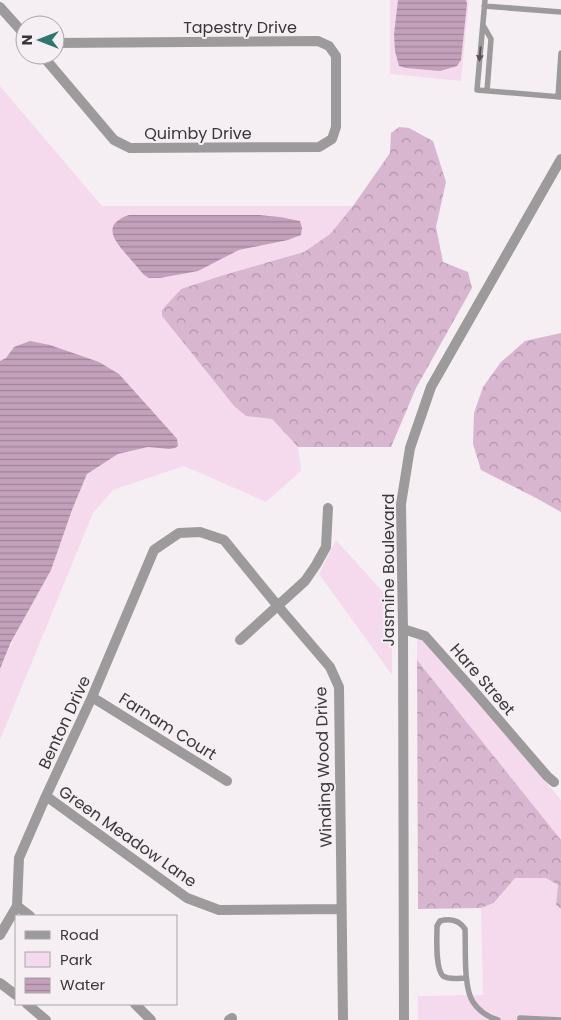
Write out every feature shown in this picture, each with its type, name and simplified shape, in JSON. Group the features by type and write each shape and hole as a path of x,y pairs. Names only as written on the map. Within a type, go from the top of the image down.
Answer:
{"street":[{"path":"0,7 15,24"},
{"name":"Tapestry Drive","path":"65,43 318,41 329,46 336,56 336,127 332,139"},
{"name":"Quimby Drive","path":"50,65 114,140 130,148 319,147 332,139"},
{"name":"Jasmine Boulevard","path":"404,1020 401,504 410,448 431,387 561,159"},
{"path":"240,640 305,581 316,565 326,546 328,508"},
{"name":"Winding Wood Drive","path":"179,533 200,532 224,540 330,667 339,688 343,1020"},
{"name":"Benton Drive","path":"0,935 17,906 19,858 92,697 154,550 179,533"},
{"name":"Hare Street","path":"403,629 425,636 554,782"},
{"name":"Farnam Court","path":"92,697 227,781"},
{"name":"Green Meadow Lane","path":"46,796 187,898 219,910 341,909"},
{"path":"17,906 29,915"},
{"path":"0,983 15,994"},
{"path":"28,1005 46,1020"},
{"path":"136,1005 151,1020"}],"lane":[{"path":"561,12 484,3 477,90 559,97 561,53"},
{"path":"483,25 491,39 487,91"},
{"path":"466,978 449,978 443,976 440,972 438,965 437,926 440,921 454,920 461,923 465,929 466,978 472,1001 479,1010 498,1020"},
{"path":"520,1020 520,1018 561,1020"}],"green space":[{"path":"390,0 469,0 461,81 390,74"},
{"path":"0,86 102,206 353,206 330,234 304,252 227,274 162,310 162,316 234,406 246,416 272,419 298,447 301,471 266,502 184,466 113,490 93,513 0,740 0,669 87,474 118,454 148,447 169,449 171,432 119,374 99,362 14,347 6,358 0,361","holes":["130,215 259,215 280,217 302,229 300,235 288,240 239,250 218,261 149,278 144,275 115,241"]},
{"path":"399,127 409,128 433,141 446,182 436,227 443,262 468,272 472,288 416,388 391,447 298,447 272,419 246,416 234,406 162,316 162,310 181,289 304,252 330,234 353,206 390,153 391,133"},
{"path":"561,333 561,512 481,470 473,444 474,413 483,387 501,362 525,341"},
{"path":"336,540 392,602 392,675 319,574"},
{"path":"417,637 423,637 561,800 561,840 417,660"},
{"path":"417,660 561,840 561,909 556,905 558,885 546,878 515,878 494,903 481,908 418,909"},
{"path":"515,878 546,878 558,885 556,904 561,909 561,1020 418,1020 418,996 483,995 481,908 495,903"}],"water":[{"path":"398,0 466,0 461,60 457,66 440,71 399,66 395,51 394,34"},
{"path":"129,215 259,215 300,221 302,228 301,235 288,240 239,250 198,271 160,278 149,278 144,275 126,254 112,232 116,223"},
{"path":"30,341 50,345 99,362 119,374 177,439 178,446 169,449 148,447 118,454 87,474 51,570 11,642 0,669 0,361 6,358 14,347"}]}
